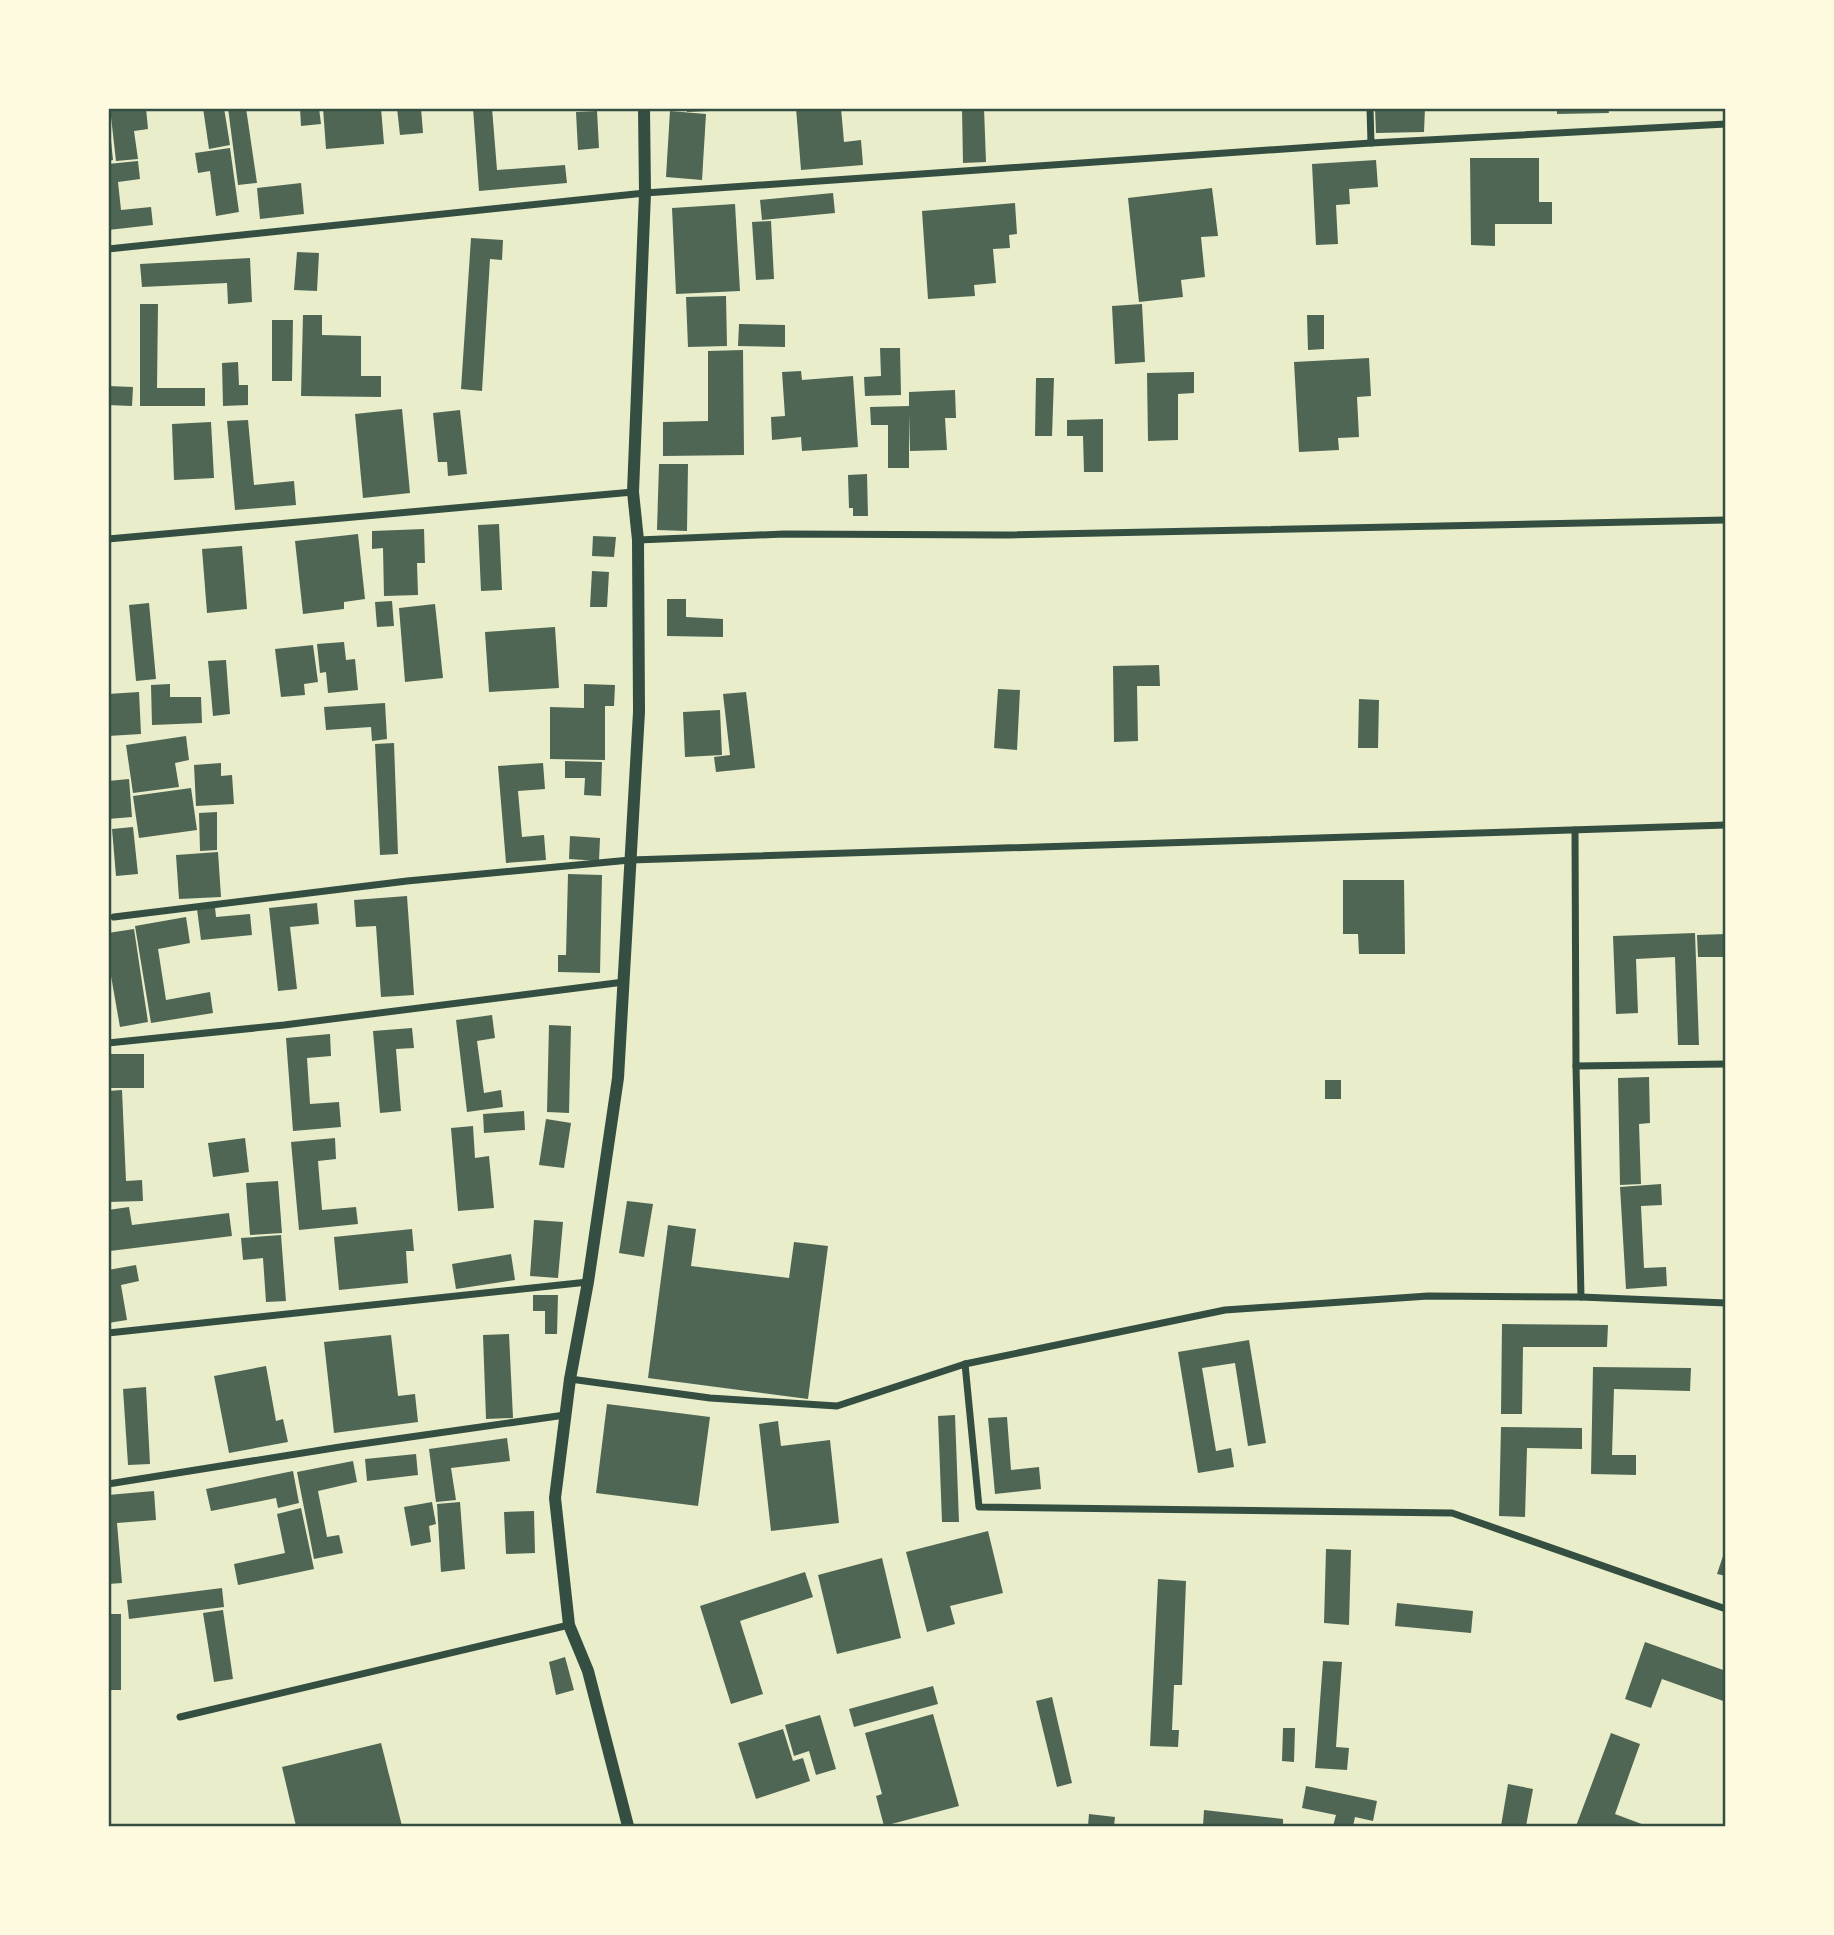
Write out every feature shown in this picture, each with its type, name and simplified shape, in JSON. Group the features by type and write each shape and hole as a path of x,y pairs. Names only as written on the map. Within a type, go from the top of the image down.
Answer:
{"street":[{"path":"628,1826 588,1671 569,1625 555,1498 570,1379 588,1282 618,1078 639,712 638,540 633,492 645,193 644,108"},
{"path":"1370,108 1371,143"},
{"path":"108,249 645,193 1371,143 1726,124"},
{"path":"108,539 633,492"},
{"path":"638,540 784,534 1022,535 1726,520"},
{"path":"114,917 407,881 630,860 1726,825"},
{"path":"1575,831 1581,1297"},
{"path":"108,1043 284,1025 624,982"},
{"path":"1576,1066 1726,1064"},
{"path":"108,1332 588,1282"},
{"path":"570,1379 710,1398 837,1406 965,1364 1226,1310 1428,1296 1581,1297 1726,1303"},
{"path":"965,1364 979,1507 1452,1513 1726,1609"},
{"path":"108,1484 565,1415"},
{"path":"180,1717 569,1625"}],"building":[{"path":"110,108 146,108 148,129 134,131 138,159 116,161"},
{"path":"203,108 224,108 230,145 209,149"},
{"path":"228,108 246,108 257,183 238,185"},
{"path":"300,108 319,108 321,124 301,126"},
{"path":"323,108 381,108 384,144 326,149"},
{"path":"397,108 421,108 423,133 400,135"},
{"path":"473,108 492,108 497,170 565,165 567,183 479,191"},
{"path":"687,108 710,108 710,111 687,112"},
{"path":"796,108 841,108 844,142 861,140 863,165 801,170"},
{"path":"962,108 984,108 986,162 963,163"},
{"path":"1375,108 1425,108 1424,132 1376,133"},
{"path":"1557,108 1608,108 1609,113 1557,114"},
{"path":"597,111 599,148 578,150 576,112"},
{"path":"670,111 706,114 702,180 666,177"},
{"path":"108,131 113,160 108,161"},
{"path":"230,148 239,212 216,216 210,171 198,173 195,153"},
{"path":"1470,158 1539,158 1539,202 1552,202 1552,224 1495,224 1495,246 1471,245"},
{"path":"1376,160 1378,187 1349,189 1350,204 1336,205 1338,244 1316,245 1312,164"},
{"path":"138,161 140,179 118,182 121,210 151,207 153,225 108,230 108,164"},
{"path":"301,183 304,214 260,219 257,188"},
{"path":"1212,188 1218,236 1201,237 1205,277 1181,280 1183,297 1139,302 1128,198"},
{"path":"833,193 835,213 762,220 760,200"},
{"path":"1015,203 1017,234 1009,235 1010,248 993,249 996,283 974,285 975,296 928,299 922,211"},
{"path":"735,204 740,291 676,294 672,208"},
{"path":"771,221 774,279 756,280 752,222"},
{"path":"471,238 503,240 502,260 490,259 482,391 461,389"},
{"path":"297,252 319,253 317,291 294,290"},
{"path":"250,258 252,302 228,304 227,283 142,287 140,264"},
{"path":"726,296 727,346 688,347 686,297"},
{"path":"140,304 158,304 157,388 205,388 205,406 140,406"},
{"path":"1142,304 1145,362 1115,364 1112,306"},
{"path":"303,315 322,315 322,335 361,336 361,376 381,376 381,397 301,396"},
{"path":"1307,315 1324,315 1324,349 1308,350"},
{"path":"272,320 293,320 292,381 272,381"},
{"path":"739,324 785,325 785,347 738,346"},
{"path":"880,348 900,348 901,395 865,396 864,377 881,376"},
{"path":"743,350 744,455 663,456 663,422 708,421 708,351"},
{"path":"1369,358 1371,396 1357,397 1359,437 1338,438 1339,450 1299,452 1294,362"},
{"path":"238,362 239,385 248,385 248,405 223,406 222,363"},
{"path":"801,371 802,380 853,376 858,447 802,451 801,437 772,440 771,417 785,416 782,372"},
{"path":"1194,372 1194,393 1178,394 1178,440 1148,441 1147,373"},
{"path":"1036,378 1054,378 1052,436 1035,436"},
{"path":"108,386 133,387 132,406 108,405"},
{"path":"955,390 956,418 945,418 947,450 910,451 909,414 909,468 888,468 888,425 871,425 870,407 909,406 909,392"},
{"path":"402,409 410,493 363,498 355,414"},
{"path":"460,410 467,474 448,476 447,462 438,462 433,413"},
{"path":"1103,419 1103,472 1084,472 1083,436 1067,436 1067,420"},
{"path":"248,420 254,485 294,481 296,505 235,510 227,421"},
{"path":"211,422 214,478 174,480 172,424"},
{"path":"659,464 688,464 687,531 657,530"},
{"path":"867,474 868,516 853,516 853,508 849,508 848,475"},
{"path":"499,524 502,590 481,591 478,525"},
{"path":"424,529 425,563 417,563 418,595 384,596 383,548 372,549 372,531"},
{"path":"358,534 365,599 344,602 344,609 303,614 295,541"},
{"path":"593,536 616,537 614,557 592,556"},
{"path":"242,546 247,609 207,613 202,549"},
{"path":"592,571 609,572 607,607 590,607"},
{"path":"667,599 686,599 686,617 723,619 723,637 667,636"},
{"path":"392,601 394,626 377,627 375,602"},
{"path":"149,603 156,679 136,681 129,605"},
{"path":"435,604 443,678 405,682 399,608"},
{"path":"555,627 559,688 489,692 485,632"},
{"path":"344,642 346,660 355,659 358,690 328,693 326,672 320,673 317,644"},
{"path":"313,645 318,682 304,684 305,695 281,697 275,649"},
{"path":"226,660 230,714 213,716 208,661"},
{"path":"1159,665 1160,686 1137,686 1138,741 1114,742 1113,666"},
{"path":"170,684 170,697 201,697 202,723 152,725 151,685"},
{"path":"584,684 615,685 614,706 605,706 605,760 550,759 550,707 584,708"},
{"path":"998,689 1020,690 1017,750 994,748"},
{"path":"139,692 141,734 108,736 108,694"},
{"path":"746,692 755,768 716,772 714,757 730,755 723,694"},
{"path":"1359,699 1379,700 1378,748 1358,748"},
{"path":"385,703 387,739 372,741 371,727 326,730 324,707"},
{"path":"720,710 722,755 685,757 683,712"},
{"path":"186,736 189,760 175,763 179,787 133,793 126,745"},
{"path":"394,743 398,854 380,855 375,744"},
{"path":"565,761 602,762 601,796 584,795 585,778 565,778"},
{"path":"221,763 221,776 232,775 234,804 196,806 194,765"},
{"path":"543,763 545,789 518,791 522,837 544,835 546,860 506,863 498,766"},
{"path":"129,779 132,817 108,819 108,781"},
{"path":"191,788 197,830 139,838 133,796"},
{"path":"217,812 217,850 200,851 199,813"},
{"path":"133,827 138,874 116,876 112,829"},
{"path":"570,836 600,838 599,861 569,859"},
{"path":"218,852 221,897 179,899 176,855"},
{"path":"568,874 602,875 600,973 558,972 558,955 566,955"},
{"path":"1343,880 1404,880 1405,954 1359,954 1358,934 1343,934"},
{"path":"407,896 414,995 381,997 376,926 356,927 354,900"},
{"path":"317,903 319,924 290,927 297,989 278,991 269,908"},
{"path":"215,907 216,917 250,914 252,935 201,940 197,909"},
{"path":"186,917 190,943 158,949 166,1000 210,992 213,1013 151,1023 135,926"},
{"path":"134,929 148,1022 120,1027 108,959 108,933"},
{"path":"1695,933 1699,1045 1678,1045 1675,957 1636,959 1638,1013 1616,1014 1613,936"},
{"path":"1726,934 1726,957 1698,957 1697,935"},
{"path":"492,1015 495,1038 477,1041 484,1093 501,1090 503,1107 467,1112 456,1020"},
{"path":"549,1025 571,1026 569,1113 547,1112"},
{"path":"412,1028 414,1048 396,1049 401,1111 380,1113 373,1031"},
{"path":"330,1034 331,1056 307,1058 310,1104 339,1102 341,1127 293,1131 286,1038"},
{"path":"108,1054 144,1054 144,1088 108,1088"},
{"path":"1649,1077 1650,1123 1639,1124 1641,1184 1620,1185 1618,1078"},
{"path":"1325,1080 1341,1080 1341,1099 1325,1099"},
{"path":"122,1090 126,1181 142,1180 143,1201 108,1202 108,1091"},
{"path":"524,1111 525,1130 484,1133 483,1114"},
{"path":"546,1119 571,1123 564,1168 539,1165"},
{"path":"473,1126 475,1158 489,1156 494,1208 458,1211 451,1128"},
{"path":"245,1138 249,1172 213,1177 208,1143"},
{"path":"335,1138 336,1159 318,1161 322,1210 356,1207 358,1224 299,1230 291,1142"},
{"path":"278,1181 282,1233 250,1235 246,1183"},
{"path":"1661,1184 1662,1205 1641,1206 1644,1268 1666,1267 1667,1286 1626,1289 1620,1187"},
{"path":"627,1201 653,1204 644,1257 619,1253"},
{"path":"129,1207 132,1225 229,1213 232,1236 110,1251 108,1210"},
{"path":"534,1220 563,1222 558,1278 530,1276"},
{"path":"668,1225 696,1229 691,1266 789,1278 794,1242 828,1246 808,1399 648,1378"},
{"path":"412,1229 414,1251 406,1251 408,1283 339,1290 334,1237"},
{"path":"281,1235 286,1301 266,1302 263,1258 243,1260 241,1238"},
{"path":"511,1254 515,1280 456,1289 452,1264"},
{"path":"136,1265 139,1281 121,1285 127,1320 108,1323 108,1270"},
{"path":"533,1295 558,1295 557,1334 545,1334 545,1311 533,1311"},
{"path":"1502,1324 1608,1325 1607,1347 1523,1347 1522,1414 1501,1414"},
{"path":"509,1334 513,1418 486,1419 483,1335"},
{"path":"391,1335 398,1396 415,1394 418,1422 334,1433 324,1342"},
{"path":"1249,1340 1266,1443 1248,1446 1235,1363 1202,1368 1216,1451 1231,1448 1234,1467 1198,1473 1178,1352"},
{"path":"266,1366 276,1421 283,1419 288,1442 229,1453 214,1376"},
{"path":"1593,1367 1691,1368 1690,1391 1614,1389 1612,1455 1636,1455 1636,1475 1591,1474"},
{"path":"146,1387 150,1464 128,1465 123,1389"},
{"path":"607,1404 710,1417 698,1506 596,1493"},
{"path":"955,1415 959,1522 942,1522 938,1416"},
{"path":"1007,1417 1011,1470 1039,1467 1041,1489 995,1494 988,1418"},
{"path":"778,1421 781,1446 830,1440 839,1523 771,1531 759,1424"},
{"path":"1501,1427 1582,1428 1582,1449 1527,1448 1525,1517 1499,1516"},
{"path":"507,1438 510,1461 451,1468 456,1500 436,1502 429,1449"},
{"path":"416,1454 418,1475 367,1481 365,1459"},
{"path":"353,1461 357,1482 318,1491 327,1537 339,1535 343,1553 314,1559 297,1472"},
{"path":"293,1471 299,1503 278,1508 276,1498 211,1511 206,1489"},
{"path":"154,1491 156,1520 117,1523 122,1583 108,1584 108,1495"},
{"path":"432,1502 436,1524 429,1526 431,1542 411,1546 404,1507"},
{"path":"460,1502 465,1569 441,1572 437,1504"},
{"path":"301,1508 314,1569 238,1585 234,1564 285,1553 277,1514"},
{"path":"534,1511 535,1553 506,1554 504,1512"},
{"path":"988,1531 1003,1593 950,1606 955,1624 927,1632 906,1552"},
{"path":"1726,1547 1726,1576 1717,1574"},
{"path":"1326,1549 1351,1550 1349,1625 1324,1623"},
{"path":"882,1558 901,1638 837,1654 818,1575"},
{"path":"805,1572 813,1597 740,1621 763,1694 731,1704 700,1606"},
{"path":"1158,1579 1186,1581 1182,1685 1174,1685 1172,1730 1179,1730 1178,1747 1150,1746"},
{"path":"222,1588 224,1607 129,1619 127,1600"},
{"path":"1397,1603 1473,1611 1471,1633 1395,1626"},
{"path":"223,1610 233,1679 214,1682 203,1613"},
{"path":"108,1614 121,1614 121,1690 108,1690"},
{"path":"1645,1642 1726,1671 1726,1702 1662,1679 1651,1708 1625,1699"},
{"path":"565,1657 574,1690 556,1695 549,1662"},
{"path":"1323,1661 1342,1662 1336,1747 1349,1748 1347,1770 1315,1768"},
{"path":"933,1686 938,1704 854,1727 849,1709"},
{"path":"1052,1697 1072,1783 1057,1787 1036,1701"},
{"path":"933,1714 959,1806 884,1826 876,1796 882,1794 865,1733"},
{"path":"820,1715 836,1769 816,1775 809,1751 794,1756 785,1725"},
{"path":"1283,1728 1295,1728 1294,1762 1282,1761"},
{"path":"783,1729 793,1761 803,1758 810,1781 756,1799 738,1743"},
{"path":"1611,1733 1640,1744 1615,1814 1647,1826 1576,1826"},
{"path":"381,1743 402,1826 296,1826 282,1767"},
{"path":"1508,1784 1533,1789 1526,1826 1501,1826"},
{"path":"1306,1786 1377,1801 1373,1821 1355,1817 1353,1826 1333,1826 1336,1815 1302,1808"},
{"path":"1204,1810 1283,1819 1283,1826 1203,1826"},
{"path":"1089,1814 1115,1817 1114,1826 1088,1826"}]}
